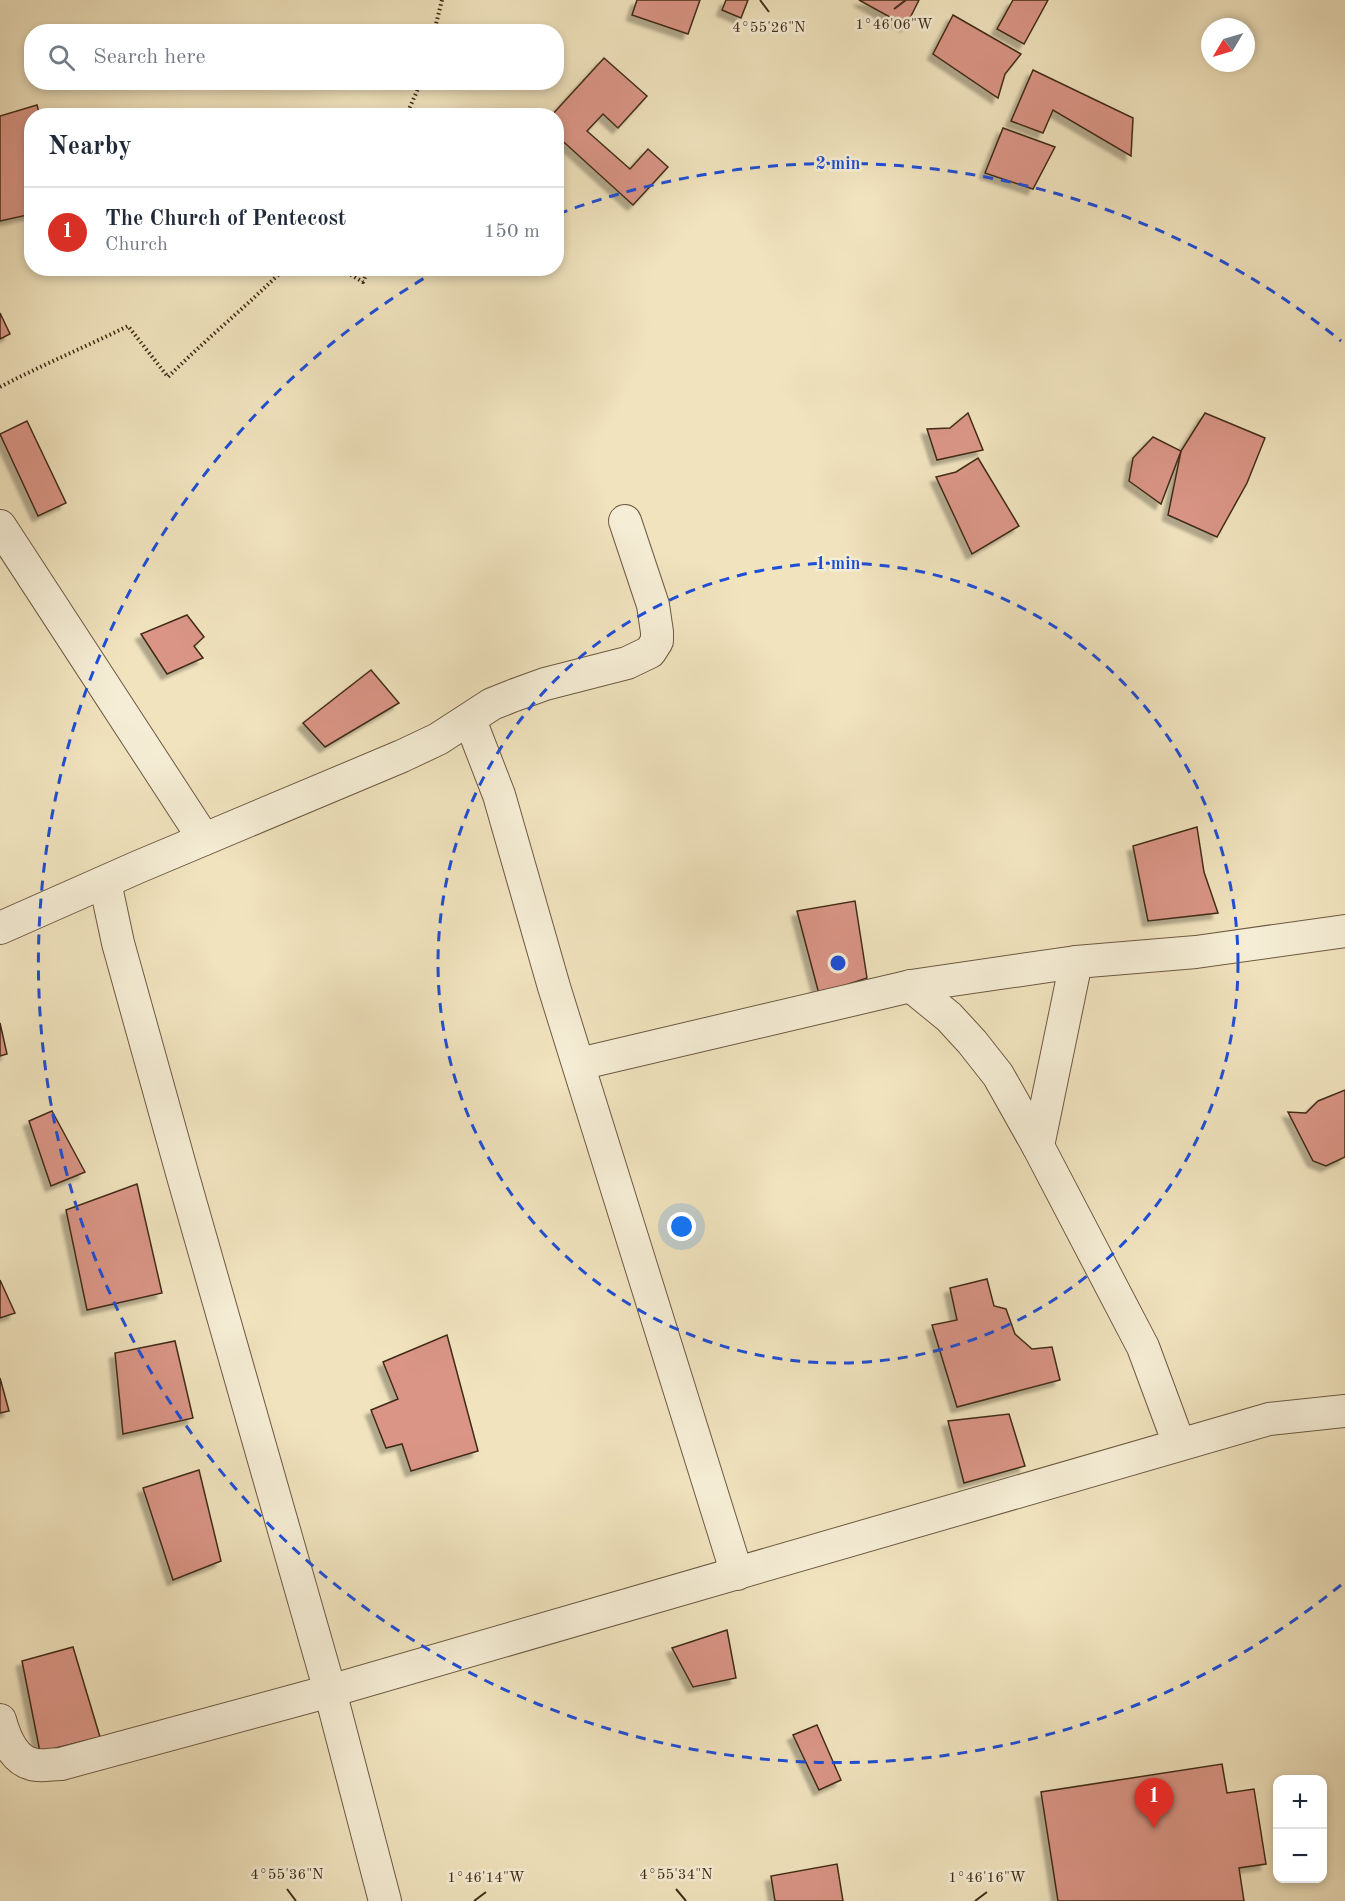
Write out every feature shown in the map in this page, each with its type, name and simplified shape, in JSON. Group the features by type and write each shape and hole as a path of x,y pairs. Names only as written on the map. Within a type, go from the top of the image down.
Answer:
{"street":[{"path":"0,928 402,756 438,739 492,704 545,684 627,663 650,652 657,642 653,605 625,521"},
{"path":"0,526 204,839"},
{"path":"470,720 499,795 554,987 737,1574"},
{"path":"105,882 118,943 330,1691 385,1901"},
{"path":"579,1064 911,986 1076,962 1196,952 1345,931"},
{"path":"1038,1146 1076,962"},
{"path":"911,986 949,1017 998,1075 1038,1146 1143,1347 1179,1444"},
{"path":"0,1720 6,1739 17,1757 35,1766 61,1764 330,1691 1269,1419 1345,1411"}],"path":[{"path":"436,24 442,0"},
{"path":"410,108 417,90"},
{"path":"0,387 41,365 58,360 128,326 168,377 277,276"},
{"path":"353,276 363,282 366,276"}],"building":[{"path":"637,0 700,0 688,34 632,15"},
{"path":"726,0 748,0 741,18 722,10"},
{"path":"859,0 919,0 906,26"},
{"path":"1013,0 1048,0 1024,44 997,29"},
{"path":"953,15 1021,54 1005,74 998,98 933,54"},
{"path":"604,58 647,96 618,128 603,114 587,131 630,169 648,149 668,167 633,205 564,142 564,108 558,108"},
{"path":"1033,70 1133,118 1131,156 1053,110 1043,133 1011,121"},
{"path":"24,109 24,216 0,221 0,116"},
{"path":"1003,128 1055,147 1033,189 985,173"},
{"path":"0,313 10,334 0,339"},
{"path":"968,413 983,450 937,460 927,429 950,428"},
{"path":"1205,413 1265,438 1247,483 1217,537 1168,515 1181,451"},
{"path":"27,421 66,503 38,516 0,434"},
{"path":"1153,437 1181,451 1161,504 1129,481 1133,458"},
{"path":"978,458 1019,526 972,554 936,477 956,472"},
{"path":"187,615 204,637 194,646 203,658 167,674 141,634"},
{"path":"371,670 399,703 325,747 303,723"},
{"path":"1197,827 1204,872 1218,913 1148,921 1133,846"},
{"path":"855,901 867,978 819,994 797,911"},
{"path":"0,1023 7,1054 0,1056"},
{"path":"1345,1090 1345,1157 1326,1166 1313,1161 1288,1112 1306,1113 1318,1101"},
{"path":"52,1111 85,1172 51,1186 29,1121"},
{"path":"137,1184 162,1293 87,1310 66,1210"},
{"path":"987,1279 994,1306 1006,1309 1015,1334 1032,1349 1052,1347 1060,1380 957,1407 932,1325 957,1320 950,1288"},
{"path":"0,1280 15,1313 0,1318"},
{"path":"447,1335 478,1451 411,1471 402,1444 386,1448 371,1410 398,1399 383,1362"},
{"path":"175,1341 193,1418 123,1434 115,1353"},
{"path":"0,1378 9,1411 0,1413"},
{"path":"1009,1414 1025,1466 964,1483 948,1421"},
{"path":"199,1470 221,1561 173,1580 143,1488"},
{"path":"727,1630 736,1678 693,1687 672,1648"},
{"path":"73,1647 100,1737 40,1752 22,1661"},
{"path":"817,1725 841,1780 819,1790 793,1735"},
{"path":"1222,1764 1227,1793 1254,1789 1266,1864 1239,1868 1244,1901 1058,1901 1041,1792"},
{"path":"837,1864 843,1901 775,1901 771,1876"}],"place":[{"name":"The Church of Pentecost","path":"1154,1828"}]}
